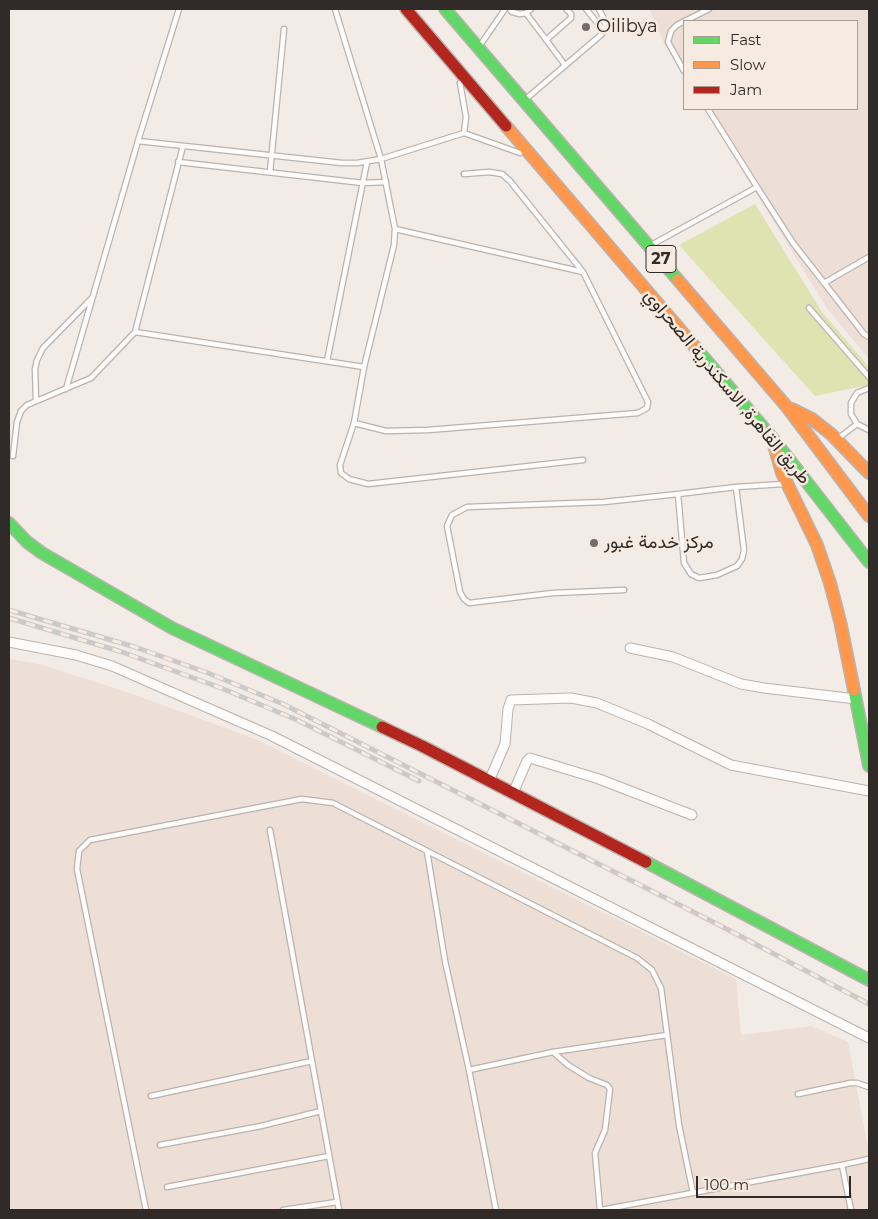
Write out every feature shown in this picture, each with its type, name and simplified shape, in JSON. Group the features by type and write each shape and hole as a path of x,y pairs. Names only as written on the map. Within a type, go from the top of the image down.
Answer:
{"main road":[{"name":"طريق القاهرة, الاسكندرية الصحراوي","path":"406,9 774,440 869,562"},
{"name":"طريق القاهرة, الاسكندرية الصحراوي","path":"445,9 788,407 869,516"},
{"path":"788,407 812,418 837,439 869,473"},
{"path":"774,440 778,462 817,545 830,584 840,621 869,766"},
{"path":"10,528 42,552 172,628 422,746 714,897 869,980"}],"street":[{"path":"9,642 76,655 112,666 272,736 869,1038"},
{"path":"630,648 673,657 740,684 856,699"},
{"path":"489,781 505,744 508,709 512,700 571,698 598,703 731,764 869,791"},
{"path":"513,793 530,758 599,779 692,815"}],"lane":[{"path":"66,389 138,141 179,9"},
{"path":"335,9 381,159 395,229 394,245 364,367 354,423 340,465 341,472 349,479 368,484 583,460"},
{"path":"479,47 505,9"},
{"path":"510,9 516,13 526,13 532,9"},
{"path":"546,40 571,18 571,14 566,9"},
{"path":"586,9 604,31"},
{"path":"524,100 604,31 605,21 599,9"},
{"path":"687,20 709,9"},
{"path":"526,13 564,64"},
{"path":"683,22 671,31 668,42 683,69"},
{"path":"270,172 284,30"},
{"path":"457,68 466,117 464,133"},
{"path":"709,110 793,243 864,334 869,337"},
{"path":"138,141 342,163 367,162 381,159 464,133 534,158"},
{"path":"13,456 17,422 21,412 27,405 91,378 135,332 183,146"},
{"path":"178,162 363,183 386,182"},
{"path":"327,361 367,162"},
{"path":"354,423 386,431 428,430 638,413 647,408 648,402 583,272 510,181 502,174 489,172 464,174"},
{"path":"650,246 757,187"},
{"path":"395,229 583,272"},
{"path":"824,283 869,257"},
{"path":"36,401 35,369 43,348 92,297"},
{"path":"809,308 869,377"},
{"path":"135,332 364,367"},
{"path":"869,388 857,393 851,403 851,414 857,424 869,430"},
{"path":"837,439 857,424"},
{"path":"624,590 553,593 469,603 460,592 447,526 452,515 467,506 604,502 736,486 787,483"},
{"path":"678,494 684,563 691,574 699,578 716,575 737,566 742,559 744,550 736,486"},
{"path":"146,1210 77,869 79,851 90,840 98,838 302,799 333,803 637,958 652,970 661,988 679,1125 693,1193"},
{"path":"270,830 339,1210"},
{"path":"427,850 445,961 469,1070 496,1210"},
{"path":"469,1070 553,1052 667,1035"},
{"path":"553,1052 588,1078 607,1085 610,1089 605,1130 595,1153 601,1210 869,1159"},
{"path":"151,1096 312,1062"},
{"path":"798,1094 850,1083 869,1087"},
{"path":"160,1146 261,1126 321,1111"},
{"path":"167,1187 329,1156"},
{"path":"842,1165 851,1210"},
{"path":"283,1210 337,1202"}],"shaded area":[{"path":"649,9 869,9 869,359 827,308 705,110 858,110 858,20 683,20 683,75 666,47"},
{"path":"9,659 43,665 138,696 258,740 736,979 741,1035 812,1026 848,1042 869,1153 869,1210 9,1210"}],"green space":[{"path":"755,204 822,312 869,367 869,385 815,396 679,245"}],"railway":[{"path":"9,610 135,647 208,673 283,704 721,926 869,1004"},
{"path":"9,618 122,652 221,688 297,720 419,781"}],"traffic: fast":[{"path":"445,9 678,280"},
{"path":"695,347 774,440 869,562"},
{"path":"9,523 27,542 42,553 172,628 382,727"},
{"path":"854,690 869,766"},
{"path":"646,862 869,980"}],"traffic: slow":[{"path":"506,126 695,347"},
{"path":"678,280 787,407 869,516"},
{"path":"792,409 812,419 831,434 869,473"},
{"path":"774,445 782,473 817,545 830,583 854,690"}],"traffic: jam":[{"path":"406,9 506,126"},
{"path":"382,727 646,862"}],"place":[{"name":"Oilibya","path":"586,27"},
{"name":"مركز خدمة غبور","path":"594,543"}]}
